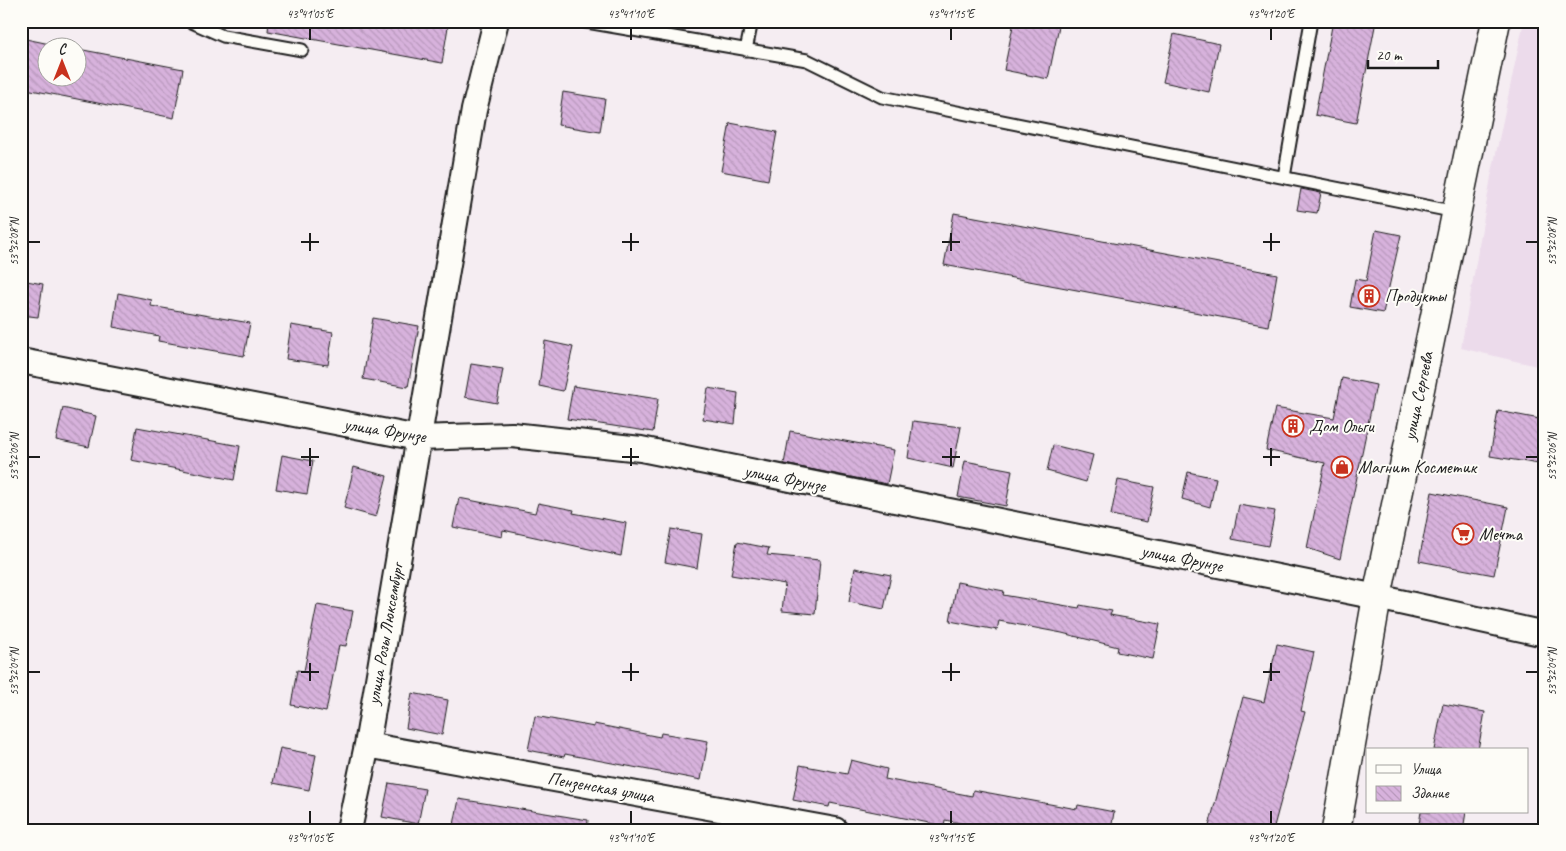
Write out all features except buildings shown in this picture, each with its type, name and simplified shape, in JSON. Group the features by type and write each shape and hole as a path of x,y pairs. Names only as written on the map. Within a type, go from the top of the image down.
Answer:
{"main road":[{"name":"улица Сергеева","path":"1336,830 1377,597 1496,21"}],"street":[{"name":"улица Розы Люксембург","path":"349,830 367,745 474,110 496,21"},
{"name":"улица Фрунзе","path":"21,361 418,438 512,435 641,449 1377,597 1545,634"},
{"name":"Пензенская улица","path":"367,745 836,830"}],"lane":[{"path":"189,21 223,36 302,50"},
{"path":"581,21 807,60 882,97 1456,212"},
{"path":"746,50 752,21"},
{"path":"1284,177 1311,21"}],"shaded area":[{"path":"1524,21 1545,21 1545,368 1461,348 1491,177"}],"place":[{"name":"Продукты","path":"1369,296"},
{"name":"Дом Ольги","path":"1293,426"},
{"name":"Магнит Косметик","path":"1342,467"},
{"name":"Мечта","path":"1463,534"}]}
